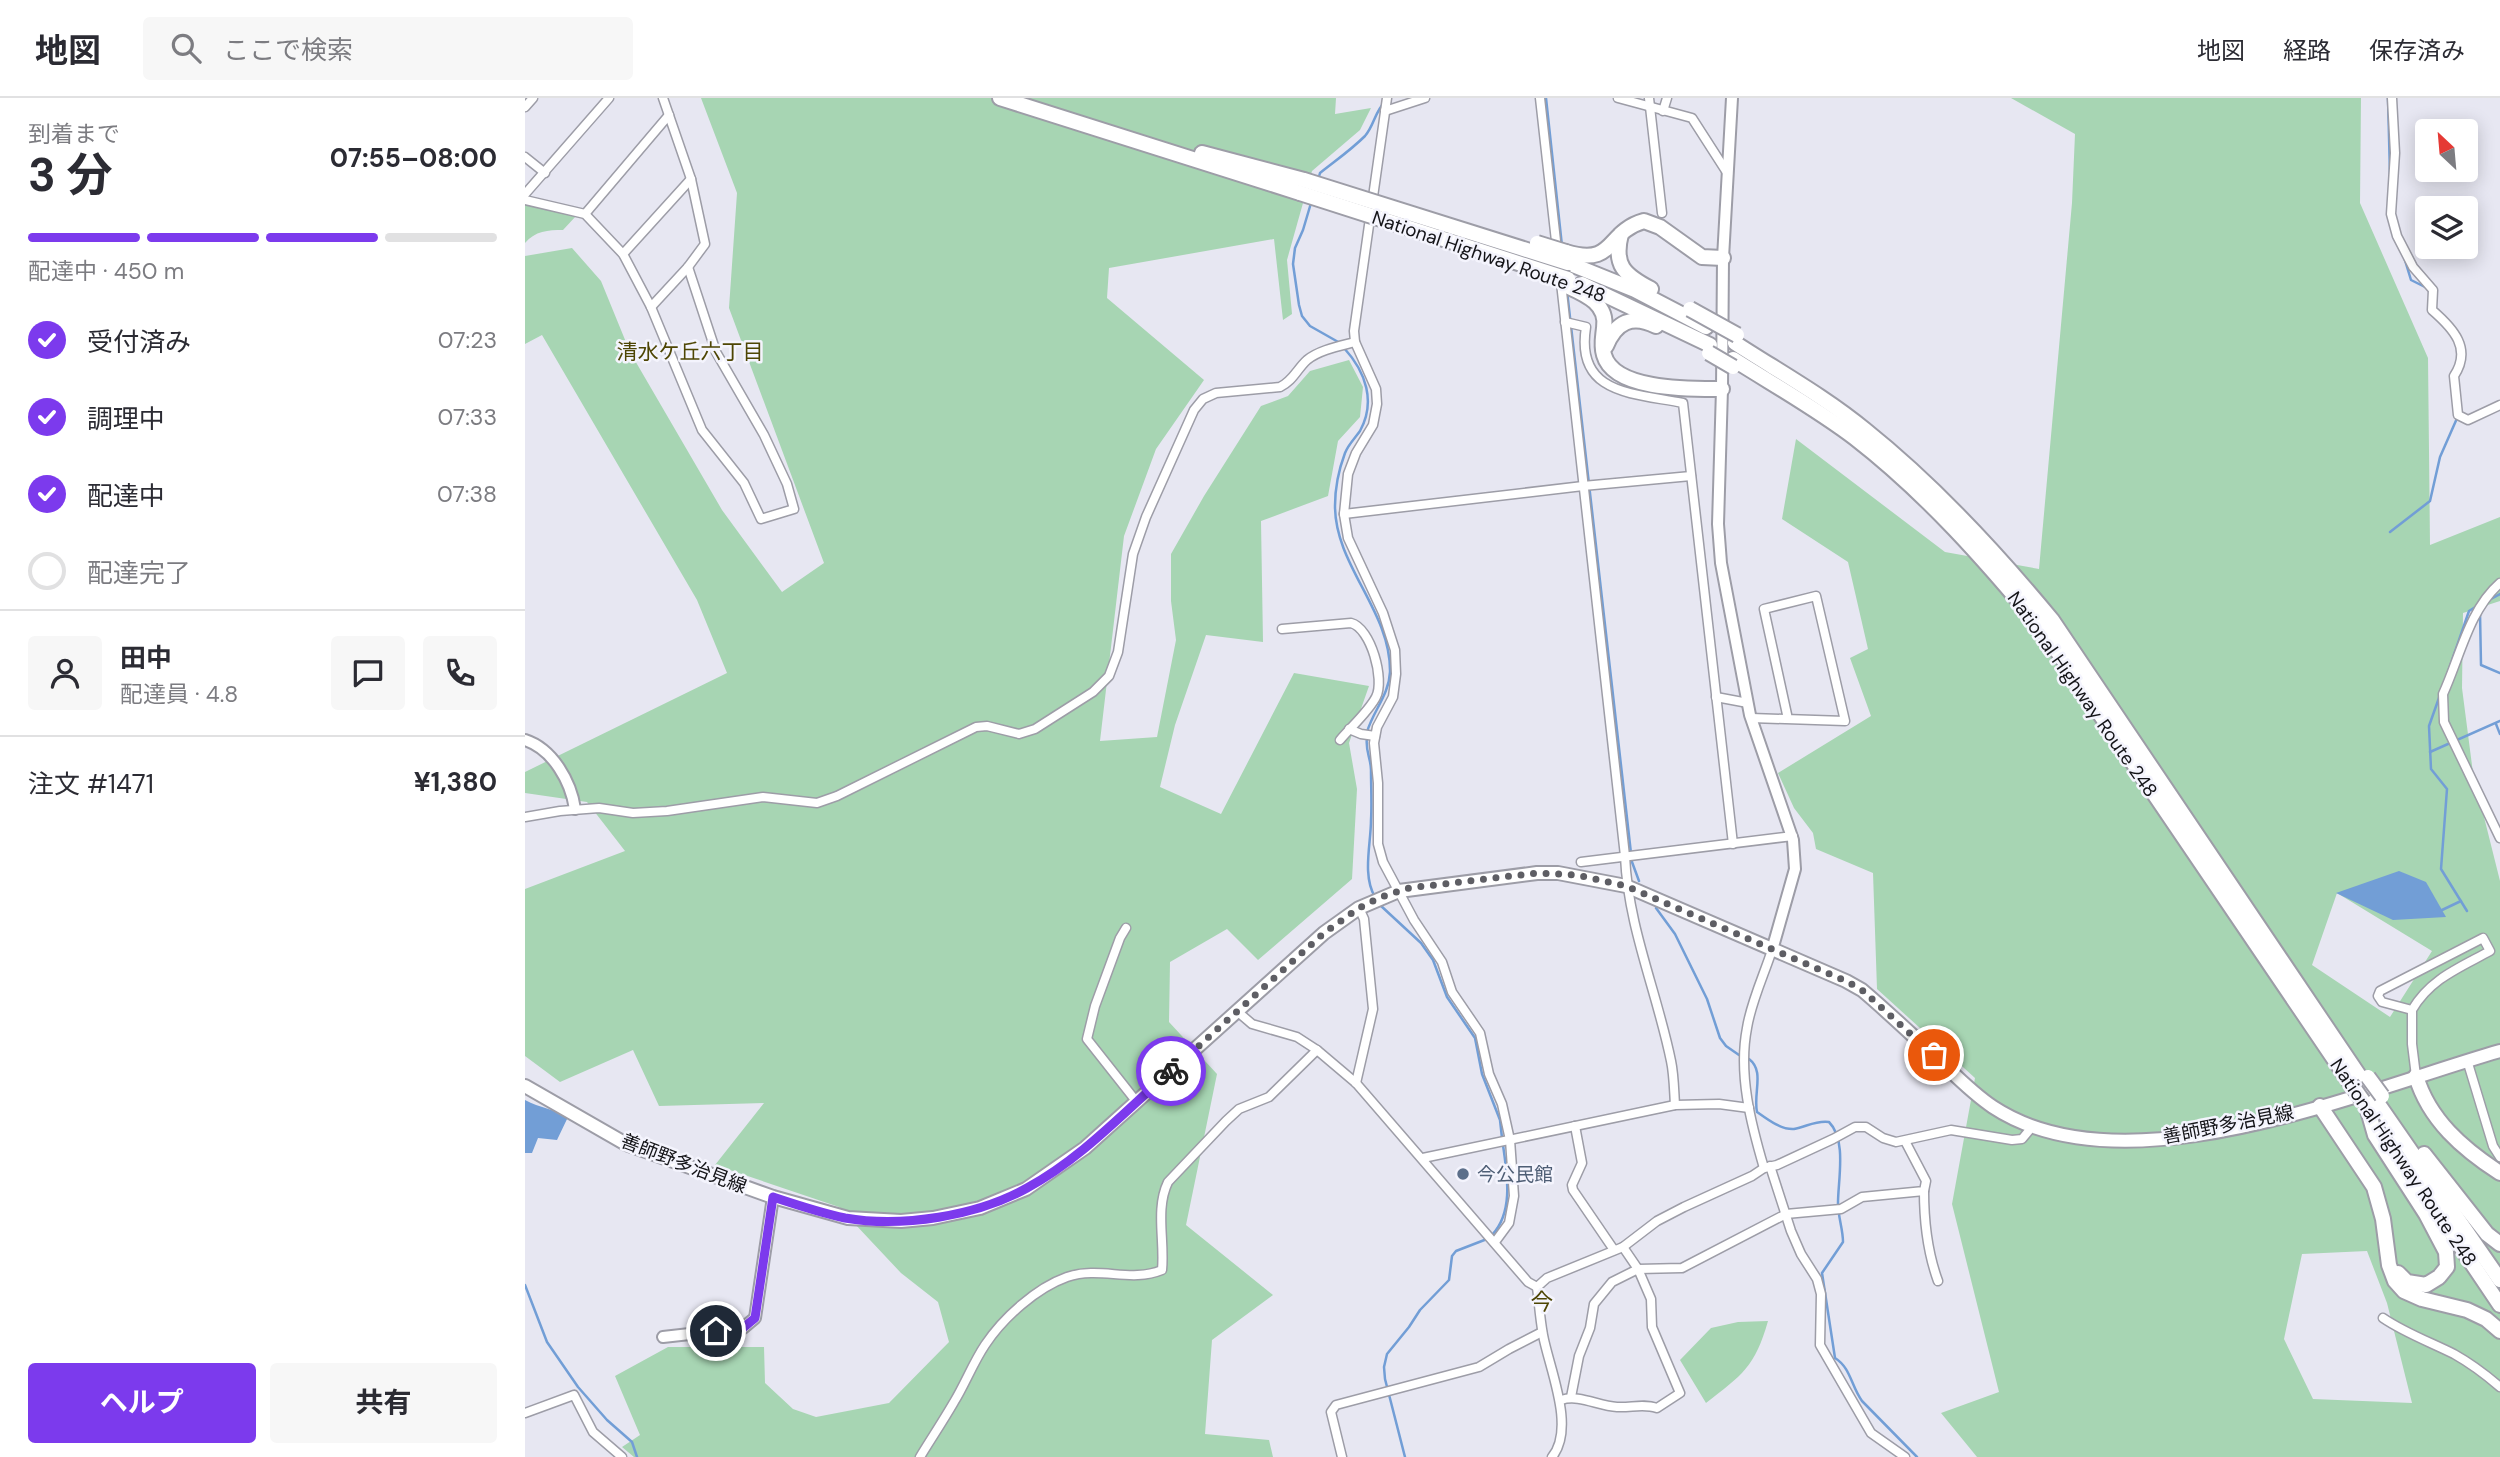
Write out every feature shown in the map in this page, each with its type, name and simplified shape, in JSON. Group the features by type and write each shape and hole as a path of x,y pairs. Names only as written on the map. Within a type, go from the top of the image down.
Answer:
{"highway":[{"name":"National Highway Route 248","path":"1000,98 1026,102 1302,187 1545,271 1710,349 1845,432 1907,483 1958,531 2043,630 2360,1081"},
{"name":"National Highway Route 248","path":"1302,187 1511,235 1567,258 1706,327 1736,339 1749,352 1863,429 1949,506 2002,560 2052,620 2312,1004 2500,1305"},
{"path":"1567,258 1591,258 1601,255 1621,233 1635,223 1644,221 1660,227 1702,257 1723,258"},
{"path":"1621,233 1618,256 1621,267 1639,282 1690,309 1736,339"},
{"path":"1569,283 1589,296 1601,310 1605,320 1603,354 1613,369 1621,375 1641,382 1683,388 1722,389"},
{"path":"1603,354 1612,332 1629,321 1649,322 1710,349"},
{"path":"2416,1076 2426,1100 2459,1144 2500,1173"},
{"name":"National Highway Route 248","path":"2371,1101 2500,1280"},
{"path":"2371,1101 2375,1135 2426,1214 2446,1252 2447,1268 2434,1282 2426,1285 2407,1282 2389,1265"},
{"path":"2371,1101 2423,1153 2487,1234 2500,1244"},
{"path":"2320,1106 2374,1187 2383,1219 2389,1265 2395,1281 2405,1291 2421,1299 2467,1310 2486,1319 2500,1331"}],"main road":[{"name":"善師野多治見線","path":"525,1086 626,1144 773,1197 848,1218 933,1218 980,1208 1025,1189 1045,1177 1085,1148 1324,933 1370,902 1399,891 1537,873 1577,875 1626,886 1846,981 1862,990 1970,1089 1994,1107 2032,1127 2083,1139 2182,1136 2242,1126 2320,1106 2500,1051"}],"street":[{"path":"525,107 533,98"},
{"path":"525,194 609,98"},
{"path":"651,307 705,244 691,179 663,98"},
{"path":"1387,98 1351,343 1374,382 1377,404 1373,425 1356,453 1348,474 1343,514 1348,538 1390,631 1395,650 1396,674 1391,701 1374,736 1378,783 1378,844 1383,862 1414,919 1443,962 1452,992 1479,1033 1489,1074 1502,1104 1510,1140 1514,1196 1509,1223 1495,1242"},
{"path":"1385,111 1425,98"},
{"path":"1540,98 1625,856 1626,886 1671,1064 1675,1105"},
{"path":"1618,98 1649,103 1663,111 1692,118 1728,174"},
{"path":"1663,111 1667,98"},
{"path":"1732,98 1723,258 1718,524 1721,562 1751,718 1793,836 1795,869 1747,1025 1744,1045 1749,1108 1767,1167 1801,1254 1817,1279 1821,1294 1820,1345 1871,1433 1905,1457"},
{"path":"2392,98 2395,153 2391,214 2397,236 2413,267 2433,290 2433,310 2453,330 2461,347 2460,367 2454,376 2458,415 2468,420 2500,405"},
{"path":"1649,103 1662,213"},
{"path":"585,214 669,115"},
{"path":"525,157 545,173"},
{"path":"623,254 691,179"},
{"path":"525,200 585,214 623,254 651,307 702,430 744,483 761,519 794,509 787,484 764,435 716,352 688,267"},
{"path":"1565,322 1586,327 1583,343 1588,364 1596,376 1612,388 1683,403 1733,844"},
{"path":"525,817 599,808 633,813 667,811 763,797 817,803 837,796 976,727 988,726 1019,734 1035,729 1102,685 1113,669 1133,554 1167,467 1198,404 1216,393 1280,387 1288,383 1307,360 1319,353 1351,343"},
{"path":"1343,514 1691,476"},
{"path":"2500,583 2488,593 2473,619 2443,694 2442,706 2444,722 2500,838"},
{"path":"1751,718 1845,721 1815,596 1764,609 1789,719"},
{"path":"1282,629 1351,623 1357,624 1371,642 1377,675 1377,695 1340,740"},
{"path":"1377,695 1391,701"},
{"path":"1716,697 1748,702"},
{"path":"1349,729 1374,736"},
{"path":"525,740 544,750 556,765 572,791 575,810"},
{"path":"1581,862 1793,836"},
{"path":"1356,1083 1373,1009 1364,919 1370,902"},
{"path":"1126,928 1095,1006 1087,1039 1136,1101"},
{"path":"2412,1010 2382,1002 2378,996 2379,991 2483,937 2490,951 2432,984 2412,1010 2416,1076"},
{"path":"1238,1012 1252,1024 1284,1032 1317,1050 1356,1083 1528,1282 1537,1287"},
{"path":"919,1457 998,1328 1039,1292 1069,1276 1092,1272 1144,1276 1162,1270 1161,1220 1164,1191 1168,1182 1226,1121 1239,1110 1269,1097 1317,1050"},
{"path":"2467,1060 2493,1146 2500,1157"},
{"path":"1423,1158 1675,1105 1719,1104 1749,1108"},
{"path":"1561,1400 1571,1396 1618,1407 1648,1405 1657,1408 1680,1393 1652,1326 1651,1299 1638,1269 1573,1190 1572,1185 1583,1163 1575,1126"},
{"path":"1537,1287 1548,1278 1619,1249 1657,1221 1855,1127 1866,1127 1883,1138 1896,1142 1951,1130 2012,1140 2022,1139 2032,1127"},
{"path":"1905,1141 1926,1181 1924,1226 1929,1255 1938,1281"},
{"path":"1571,1396 1594,1304 1612,1282 1638,1269 1682,1268 1786,1214 1840,1209 1861,1197 1924,1191"},
{"path":"663,1337 743,1328 755,1318 773,1197"},
{"path":"1537,1287 1542,1332 1561,1400 1560,1436 1552,1457"},
{"path":"2383,1318 2455,1355 2483,1372 2500,1387"},
{"path":"1342,1457 1331,1412 1336,1405 1479,1367 1542,1332"},
{"path":"525,1413 574,1395 593,1432 622,1457"}],"green space":[{"path":"701,98 1336,98 1335,114 1371,108 1360,130 1312,171 1287,260 1292,314 1283,320 1274,239 1109,268 1107,298 1204,380 1156,449 1124,536 1100,741 1157,737 1176,640 1171,601 1171,554 1261,406 1288,396 1310,371 1349,360 1363,387 1360,417 1338,441 1328,496 1261,521 1263,642 1206,635 1175,725 1160,787 1221,814 1294,673 1369,686 1349,743 1357,789 1352,879 1258,960 1227,929 1170,962 1169,1022 1217,1074 1186,1225 1273,1295 1212,1340 1205,1434 1269,1440 1273,1457 634,1457 622,1447 640,1435 615,1376 668,1347 764,1347 765,1383 793,1409 816,1417 889,1403 949,1342 938,1302 901,1273 839,1207 715,1165 764,1103 659,1106 633,1050 560,1082 525,1056 525,889 625,851 587,802 525,793 525,772 727,673 697,600 542,335 525,344 525,256 572,248 601,281 630,352 722,510 782,592 824,563 729,308 737,193"},
{"path":"2011,98 2361,98 2360,203 2428,358 2430,545 2500,517 2500,601 2463,613 2462,688 2473,773 2500,881 2500,1457 1977,1457 1941,1413 1999,1392 1952,1204 1975,1078 1877,989 1873,873 1816,849 1813,833 1794,808 1778,773 1871,716 1850,658 1868,649 1848,562 1782,519 1796,439 1945,552 2039,569 2072,203 2075,134","holes":["2337,893 2432,951 2390,1017 2312,965","2367,1251 2387,1303 2412,1403 2313,1399 2284,1339 2302,1254"]},
{"path":"525,202 576,216 563,230 542,232 525,243"},
{"path":"1768,1321 1758,1349 1746,1369 1706,1403 1680,1360 1711,1328 1738,1322"}],"water":[{"path":"2399,871 2426,882 2446,917 2393,920 2336,893"},
{"path":"525,1100 568,1117 557,1140 538,1138 532,1153 525,1153"}],"waterway":[{"path":"1546,98 1562,246"},
{"path":"2388,98 2390,175"},
{"path":"1318,180 1320,173 1365,136 1385,102"},
{"path":"1311,203 1295,248 1293,264 1299,305 1302,316 1310,326 1340,343"},
{"path":"2404,257 2411,280 2427,288"},
{"path":"1567,291 1632,862 1639,881"},
{"path":"1344,348 1363,377 1368,398 1365,420 1346,450 1339,472 1335,499 1337,528 1344,549 1382,629 1390,672 1384,696 1367,732"},
{"path":"2390,532 2430,501 2440,457 2458,416"},
{"path":"2489,600 2500,594"},
{"path":"2447,675 2469,611 2477,606"},
{"path":"2480,613 2481,665 2500,673"},
{"path":"2440,695 2429,726 2431,769 2447,789 2441,869 2467,911"},
{"path":"2430,752 2500,721"},
{"path":"2496,724 2500,734"},
{"path":"1367,738 1371,766 1368,869 1375,897"},
{"path":"2442,910 2461,901"},
{"path":"1380,905 1421,943 1433,960 1447,997 1475,1038 1482,1074 1500,1120 1502,1138"},
{"path":"1656,908 1675,934 1707,999 1720,1038 1739,1055"},
{"path":"1749,1059 1758,1076 1757,1112 1784,1128 1794,1129 1829,1122 1835,1130 1840,1149 1838,1203 1843,1242 1822,1273 1835,1358 1848,1372 1862,1401 1917,1457"},
{"path":"1492,1235 1504,1215 1506,1204 1507,1180 1503,1145"},
{"path":"1405,1457 1385,1379 1387,1354 1420,1310 1449,1280 1452,1256 1456,1251 1487,1239"},
{"path":"525,1285 547,1342 578,1387 607,1420 632,1442 637,1457"}],"way so far":[{"path":"1171,1071 1324,933 1359,908 1409,888 1537,873 1577,875 1626,886 1846,981 1862,990 1934,1055"}],"place":[{"name":"今公民館","path":"1463,1174"}],"district":[{"name":"清水ケ丘六丁目","path":"690,352"},
{"name":"今","path":"1542,1302"}],"route":[{"path":"716,1331 743,1328 755,1318 773,1197 848,1218 873,1220 933,1218 980,1208 1025,1189 1045,1177 1085,1148 1171,1071"}]}
